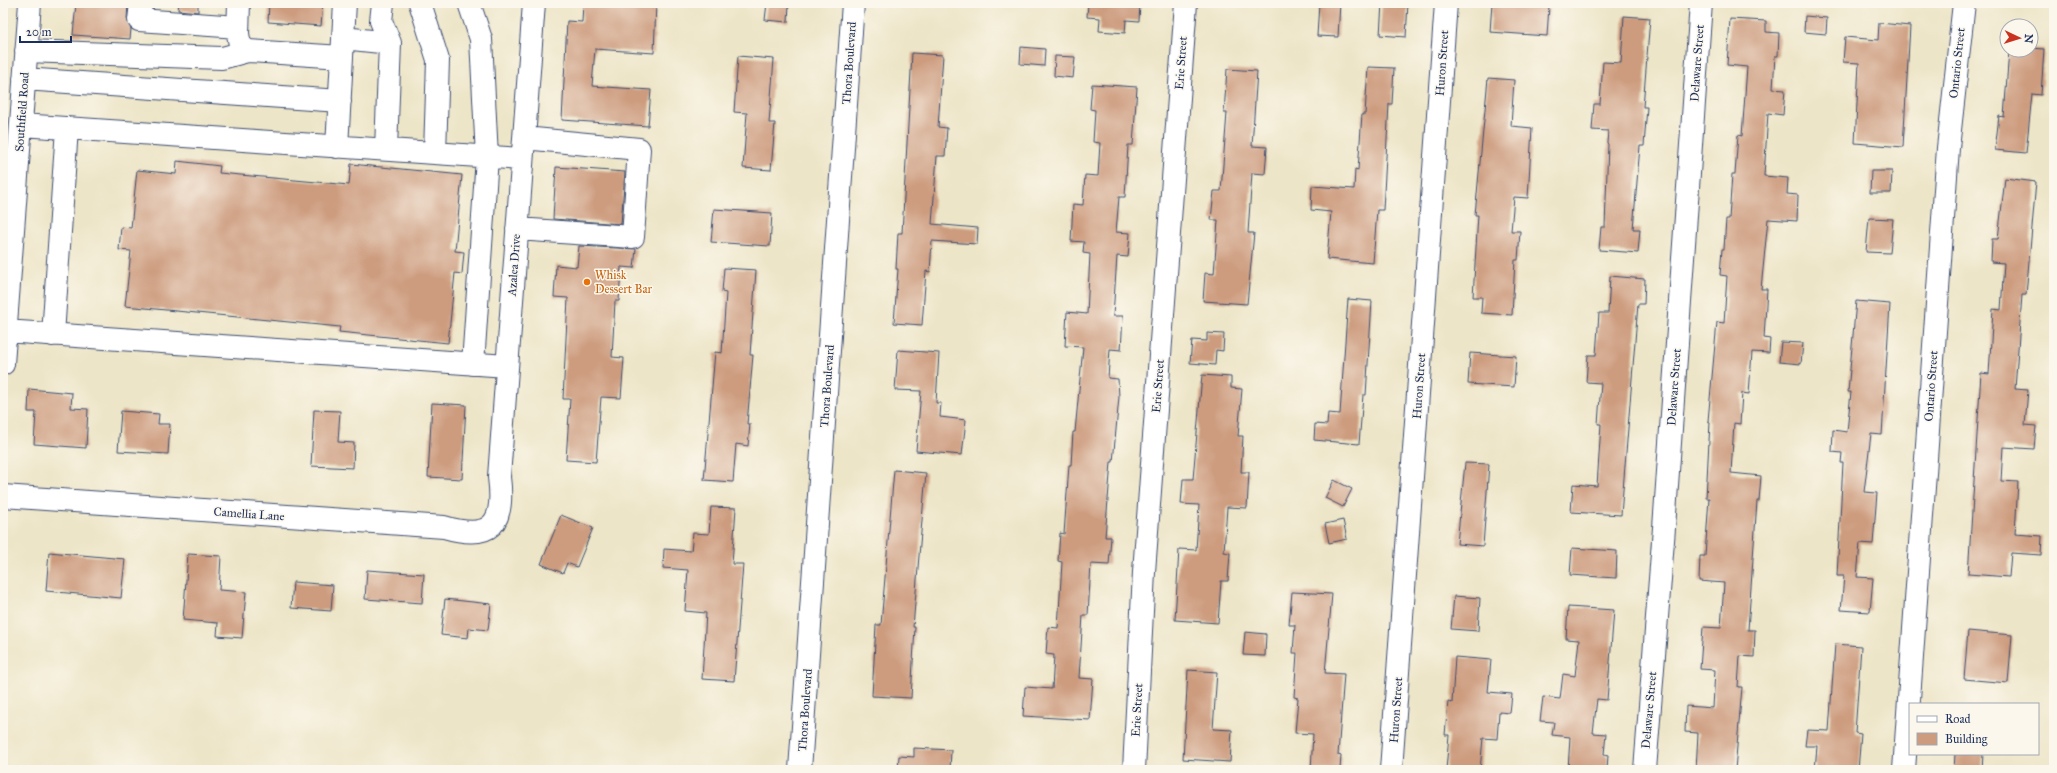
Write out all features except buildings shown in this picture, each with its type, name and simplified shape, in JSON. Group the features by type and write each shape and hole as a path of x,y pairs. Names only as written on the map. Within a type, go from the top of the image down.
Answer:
{"street":[{"name":"Southfield Road","path":"4,346 9,208 21,125 30,3"},
{"path":"239,3 238,27 240,45 248,51"},
{"path":"337,147 345,3"},
{"path":"383,3 381,21 390,43 386,149"},
{"path":"420,3 438,60 435,153"},
{"path":"468,3 481,39 487,157 473,364"},
{"name":"Azalea Drive","path":"491,525 500,510 501,497 499,477 534,3"},
{"name":"Thora Boulevard","path":"800,770 853,3"},
{"name":"Erie Street","path":"1134,770 1144,572 1186,3"},
{"name":"Huron Street","path":"1391,770 1446,3"},
{"name":"Delaware Street","path":"1644,770 1664,528 1701,3"},
{"name":"Ontario Street","path":"1904,770 1948,148 1964,3"},
{"path":"135,55 140,12 238,27"},
{"path":"26,51 222,58 248,51 343,47 390,43"},
{"path":"24,79 340,101"},
{"path":"21,125 522,159"},
{"path":"53,335 67,128"},
{"path":"517,228 633,237 639,149 524,138"},
{"path":"4,346 53,335 507,366"},
{"name":"Camellia Lane","path":"3,496 444,527 463,532 477,533 491,525"}],"place":[{"name":"Whisk Dessert Bar","path":"587,282"}]}
